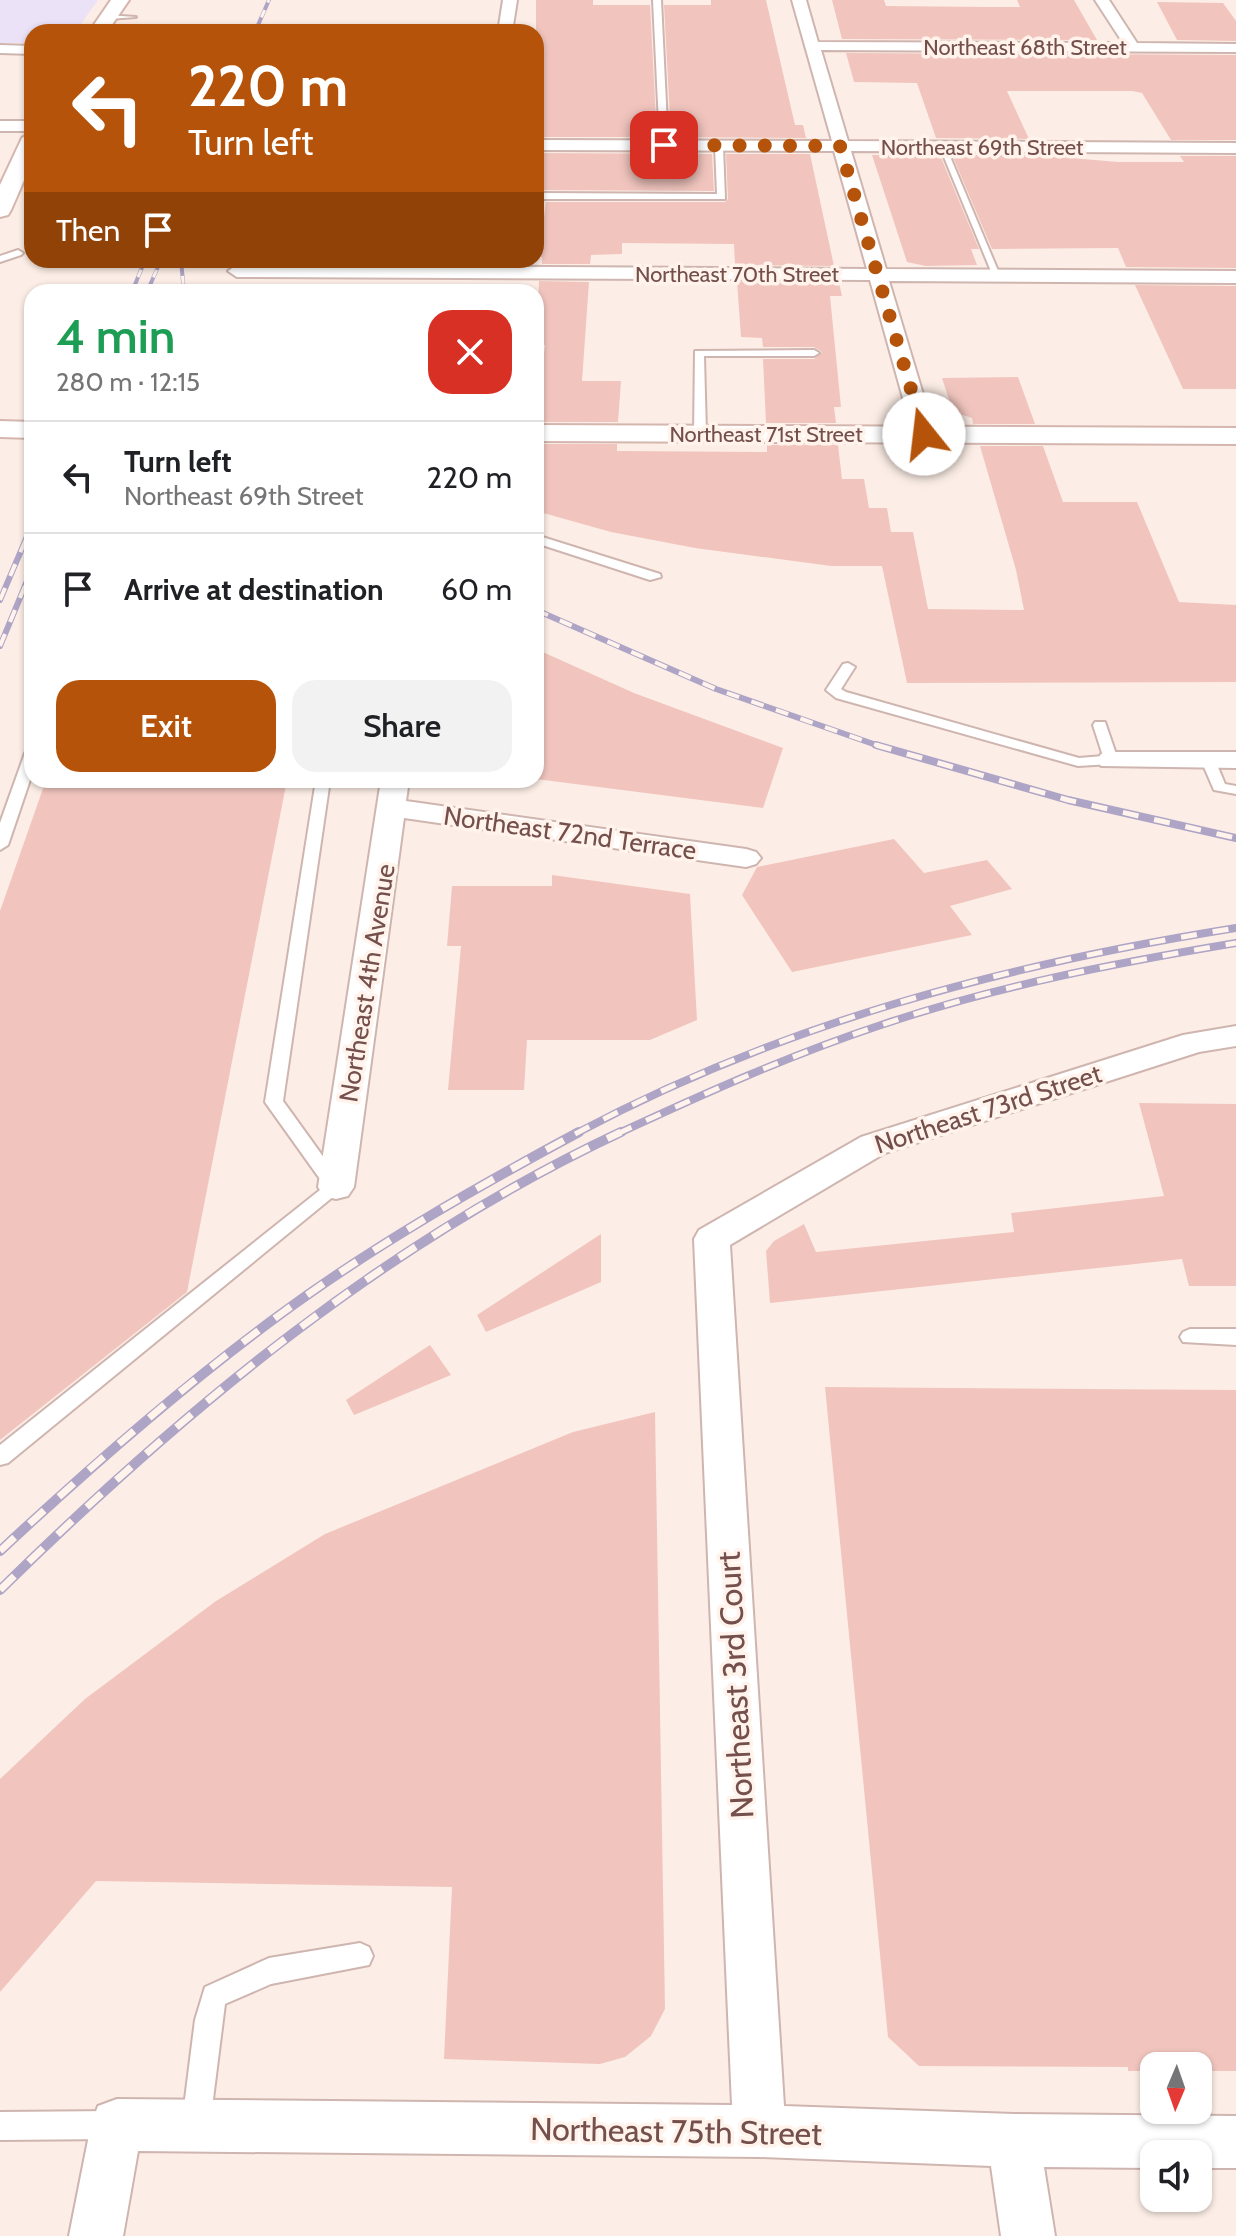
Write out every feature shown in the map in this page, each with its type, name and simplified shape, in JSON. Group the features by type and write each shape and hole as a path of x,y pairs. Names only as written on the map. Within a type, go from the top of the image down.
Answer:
{"street":[{"path":"104,24 120,0"},
{"path":"506,24 510,0"},
{"path":"799,0 924,434"},
{"path":"1102,0 1133,48"},
{"name":"Northeast 68th Street","path":"813,46 1236,48"},
{"path":"0,49 24,50"},
{"path":"0,126 24,126"},
{"name":"Northeast 69th Street","path":"544,145 1236,148"},
{"path":"0,210 24,156"},
{"name":"Northeast 70th Street","path":"428,268 1236,277"},
{"path":"0,429 24,430"},
{"name":"Northeast 71st Street","path":"544,433 1236,436"},
{"path":"1111,760 1236,760"},
{"name":"Northeast 4th Avenue","path":"336,1187 394,794"},
{"name":"Northeast 72nd Terrace","path":"394,794 746,858"},
{"name":"Northeast 73rd Street","path":"712,1239 873,1145 1195,1042 1236,1036"},
{"name":"Northeast 3rd Court","path":"712,1239 759,2131"},
{"path":"96,2236 117,2125"},
{"name":"Northeast 75th Street","path":"117,2125 759,2131 1014,2140 1236,2142"},
{"path":"1014,2140 1028,2236"}],"lane":[{"path":"657,0 664,145"},
{"path":"104,24 132,17"},
{"path":"544,196 722,197 719,146"},
{"path":"942,147 998,276"},
{"path":"0,259 18,253"},
{"path":"700,434 699,353 814,353"},
{"path":"544,542 655,577"},
{"path":"848,667 833,690 841,695 1078,762 1111,760 1100,725"},
{"path":"1208,760 1219,787 1236,790"},
{"path":"0,845 24,776"},
{"path":"0,1457 336,1187 274,1102 322,788"},
{"path":"1190,1337 1236,1337"},
{"path":"195,2125 208,2020 214,1996 269,1971 360,1956"},
{"path":"0,2126 117,2125"}],"shaded area":[{"path":"0,0 98,0 81,24 24,24 24,43 0,43"}],"building":[{"path":"536,0 593,0 593,5 650,5 657,137 544,137 544,24 536,24"},
{"path":"711,0 766,0 795,125 803,125 806,138 671,137 664,5 711,5"},
{"path":"832,0 884,0 886,6 1020,7 1017,0 1074,0 1097,40 842,39"},
{"path":"1157,2 1223,3 1236,21 1236,41 1177,40"},
{"path":"846,53 1236,55 1236,140 1171,140 1142,93 1132,91 1007,91 1029,139 936,138 917,83 854,82"},
{"path":"544,153 712,154 714,191 544,190"},
{"path":"726,154 810,154 834,266 735,265 734,244 622,243 622,254 591,255 590,264 544,264 546,202 725,202 728,199"},
{"path":"872,155 940,155 979,249 971,249 977,265 926,266 907,262"},
{"path":"952,155 1036,155 1118,162 1184,162 1180,156 1236,156 1236,268 1126,267 1118,248 992,249"},
{"path":"539,281 589,282 582,381 621,381 618,422 544,422 544,284 539,284"},
{"path":"737,282 839,283 842,296 830,296 841,407 834,407 836,423 766,423 763,359 814,359 822,352 814,347 763,347 762,338 741,337"},
{"path":"1135,285 1236,286 1236,389 1183,389"},
{"path":"1018,377 1035,424 973,424 972,418 953,412 942,378"},
{"path":"544,444 617,444 617,451 767,452 767,445 838,445 842,479 864,479 869,508 887,508 891,532 913,532 928,609 1024,610 1016,570 980,446 1043,446 1063,502 1137,502 1179,602 1236,605 1236,682 907,683 882,566 831,566 695,548 611,532 544,513"},
{"path":"544,653 634,693 783,748 763,808 544,780"},
{"path":"43,788 285,788 187,1292 0,1440 0,911"},
{"path":"894,839 924,873 987,860 1012,889 950,906 972,935 792,972 742,895 757,867"},
{"path":"552,875 690,894 697,1020 650,1040 527,1040 524,1090 448,1090 461,946 447,946 452,886 552,886"},
{"path":"1139,1103 1236,1104 1236,1286 1189,1286 1182,1259 770,1303 766,1251 774,1241 804,1224 816,1252 1014,1232 1011,1213 1164,1196"},
{"path":"601,1234 601,1282 486,1332 477,1315"},
{"path":"430,1345 451,1375 354,1415 346,1400"},
{"path":"825,1387 1236,1390 1236,2071 1212,2071 1212,2052 1140,2052 1140,2071 1128,2071 1128,2067 919,2066 888,2037"},
{"path":"655,1412 665,2009 651,2036 625,2057 600,2064 444,2059 452,1887 96,1881 0,1992 0,1779 85,1699 216,1601 325,1534 573,1432"}],"railway":[{"path":"258,24 269,0"},
{"path":"135,284 142,268"},
{"path":"150,284 158,268"},
{"path":"182,268 183,284"},
{"path":"0,600 24,544"},
{"path":"0,646 24,588"},
{"path":"544,614 716,689 878,745"},
{"path":"878,745 1068,800 1236,838"},
{"path":"878,745 882,747"},
{"path":"579,1132 733,1060 896,1003 1064,960 1236,928"},
{"path":"617,1134 780,1062 924,1011 1057,977 1236,943"},
{"path":"0,1551 136,1429 278,1316 425,1219 579,1132"},
{"path":"0,1590 142,1458 291,1334 451,1225 534,1176 617,1134"}],"route":[{"path":"664,145 840,146 924,434"}]}
